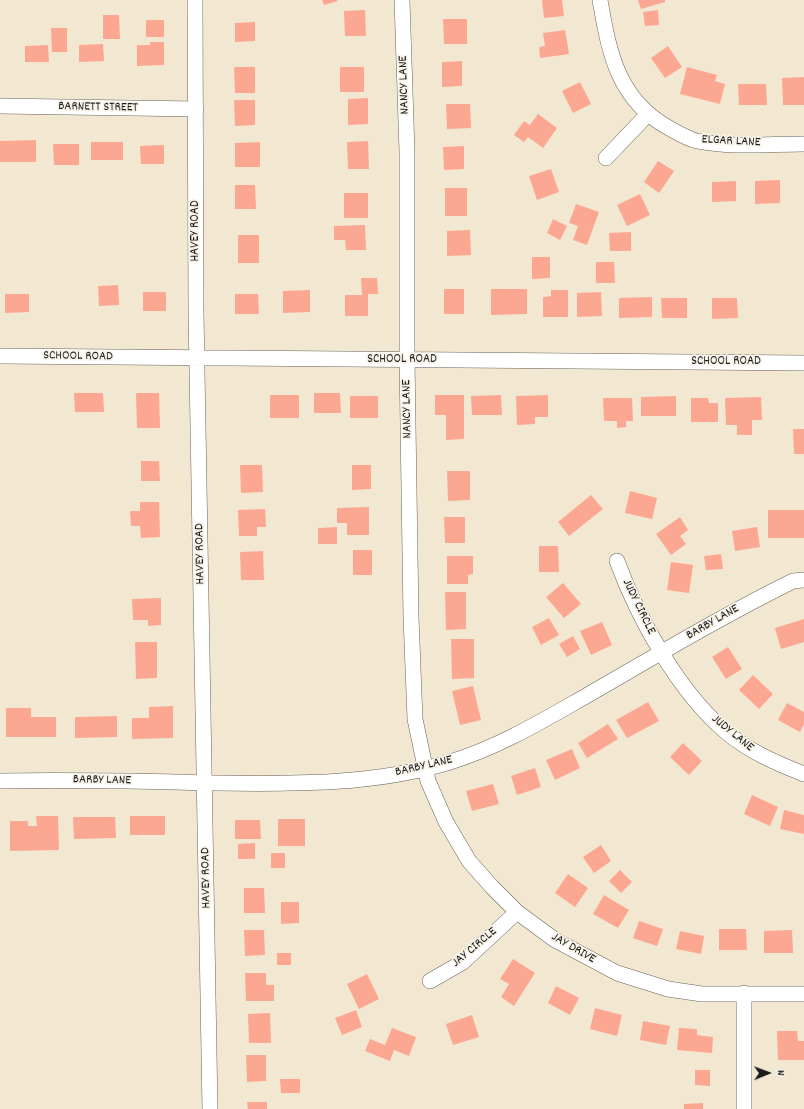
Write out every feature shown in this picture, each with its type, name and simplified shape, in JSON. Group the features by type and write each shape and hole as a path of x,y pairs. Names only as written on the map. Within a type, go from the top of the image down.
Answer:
{"street":[{"name":"HAVEY ROAD","path":"195,0 196,313 206,783 210,1109"},
{"name":"NANCY LANE","path":"402,0 407,152 407,360 411,617 415,719 425,768"},
{"name":"ELGAR LANE","path":"600,0 607,39 618,76 632,97 648,114 661,124 696,141 728,144 804,144"},
{"name":"BARNETT STREET","path":"0,106 196,109"},
{"path":"606,158 648,114"},
{"name":"SCHOOL ROAD","path":"0,356 804,363"},
{"name":"JUDY CIRCLE","path":"617,561 639,613 662,652"},
{"name":"BARBY LANE","path":"0,781 314,784 407,773 473,754 515,736 730,612 793,581 804,580"},
{"name":"JUDY LANE","path":"662,652 684,685 712,719 726,732 768,760 804,774"},
{"name":"JAY DRIVE","path":"425,768 428,781 446,822 469,861 517,912 555,940 617,973 668,989 702,994 804,994"},
{"name":"JAY CIRCLE","path":"430,981 463,962 517,912"},
{"path":"744,993 744,1109"}],"building":[{"path":"322,0 337,0 338,1 324,5"},
{"path":"542,0 562,0 564,16 544,18"},
{"path":"638,0 665,0 665,2 641,9"},
{"path":"365,10 366,36 345,36 344,11"},
{"path":"658,10 659,25 645,26 643,12"},
{"path":"103,15 119,15 120,39 103,39"},
{"path":"443,19 467,19 467,44 444,44"},
{"path":"146,20 164,20 164,37 146,37"},
{"path":"255,22 255,41 235,42 235,23"},
{"path":"51,28 67,28 67,52 52,52"},
{"path":"565,30 569,54 540,58 539,47 545,46 543,33"},
{"path":"150,42 164,42 164,65 137,66 137,45 150,45"},
{"path":"103,44 104,61 79,62 79,45"},
{"path":"48,45 49,62 25,62 25,46"},
{"path":"668,46 682,67 665,78 651,58"},
{"path":"462,61 462,86 442,87 442,62"},
{"path":"234,67 255,67 255,93 235,93"},
{"path":"340,67 364,67 364,92 340,92"},
{"path":"687,67 717,75 715,81 725,84 720,104 680,94"},
{"path":"804,77 804,105 783,105 782,78"},
{"path":"580,82 591,104 573,113 562,91"},
{"path":"738,84 766,84 767,105 739,105"},
{"path":"368,98 368,124 348,125 348,99"},
{"path":"234,100 255,100 255,125 235,126"},
{"path":"446,104 470,104 471,128 447,129"},
{"path":"538,114 557,128 543,148 528,137 524,142 514,135 524,121 530,125"},
{"path":"36,140 36,162 0,162 0,141"},
{"path":"368,141 369,169 348,169 347,142"},
{"path":"91,142 123,142 123,160 91,160"},
{"path":"260,142 260,167 235,167 235,143"},
{"path":"53,144 79,144 79,165 54,165"},
{"path":"164,145 164,164 141,164 140,146"},
{"path":"464,146 464,169 444,170 443,147"},
{"path":"658,161 674,171 659,193 644,182"},
{"path":"551,169 559,192 537,200 529,176"},
{"path":"780,180 780,203 755,204 755,181"},
{"path":"736,181 736,201 712,202 712,182"},
{"path":"235,185 255,185 256,209 235,209"},
{"path":"445,188 467,188 467,216 445,216"},
{"path":"344,193 368,193 368,218 344,218"},
{"path":"640,194 650,215 627,226 617,205"},
{"path":"576,204 599,212 587,245 573,240 578,226 569,223"},
{"path":"553,219 567,226 560,240 547,233"},
{"path":"365,225 366,250 346,250 345,240 334,240 334,226"},
{"path":"470,230 471,255 447,256 447,231"},
{"path":"631,232 631,251 610,251 609,233"},
{"path":"238,235 259,235 259,263 238,263"},
{"path":"532,257 550,257 550,278 532,279"},
{"path":"596,262 614,262 615,283 596,283"},
{"path":"361,278 377,278 378,294 368,294 368,316 345,316 345,295 362,295"},
{"path":"118,285 119,305 99,306 98,286"},
{"path":"444,289 464,289 464,314 444,314"},
{"path":"491,289 527,289 527,314 491,315"},
{"path":"310,290 310,312 283,313 283,291"},
{"path":"551,290 568,290 568,317 543,317 543,297 551,296"},
{"path":"143,292 166,292 166,311 143,311"},
{"path":"601,292 602,316 577,317 577,293"},
{"path":"5,294 29,294 29,312 5,313"},
{"path":"235,294 258,294 259,314 235,314"},
{"path":"652,297 652,317 619,318 619,298"},
{"path":"661,298 687,298 687,318 662,318"},
{"path":"712,298 737,298 738,318 712,319"},
{"path":"74,393 103,393 104,412 75,412"},
{"path":"136,393 159,393 160,428 137,428"},
{"path":"314,393 340,393 341,413 314,413"},
{"path":"270,395 299,395 299,418 270,418"},
{"path":"435,395 464,395 464,439 446,440 446,415 435,415"},
{"path":"501,395 502,415 472,415 471,396"},
{"path":"548,395 548,417 535,417 535,424 517,425 516,396"},
{"path":"350,396 378,396 378,418 350,418"},
{"path":"676,396 676,416 641,416 641,397"},
{"path":"761,397 762,420 752,420 752,435 737,435 737,425 726,425 725,398"},
{"path":"603,398 632,398 633,421 626,421 626,427 617,428 617,421 604,421"},
{"path":"691,398 708,398 709,403 718,403 718,422 691,422"},
{"path":"793,429 804,429 804,454 794,454"},
{"path":"141,461 159,461 160,481 141,481"},
{"path":"240,465 262,465 263,492 241,493"},
{"path":"352,465 371,465 371,489 352,490"},
{"path":"447,471 470,471 470,500 448,501"},
{"path":"630,491 657,498 652,519 625,513"},
{"path":"591,495 603,509 569,536 558,522"},
{"path":"140,502 159,502 160,537 141,538 140,526 131,526 130,511 140,511"},
{"path":"369,507 369,535 347,535 347,523 337,523 337,508"},
{"path":"265,509 266,527 257,527 257,536 239,536 238,510"},
{"path":"768,510 804,510 804,538 768,538"},
{"path":"444,517 465,517 465,543 445,543"},
{"path":"680,517 688,530 680,536 686,544 671,555 656,534"},
{"path":"337,527 337,544 318,544 318,528"},
{"path":"757,527 760,547 735,551 732,531"},
{"path":"539,546 558,546 559,572 539,572"},
{"path":"353,550 372,550 372,575 353,575"},
{"path":"263,551 264,580 241,580 240,552"},
{"path":"721,554 723,569 706,570 704,556"},
{"path":"447,556 473,556 473,574 468,575 468,584 447,584"},
{"path":"671,562 693,565 689,593 667,590"},
{"path":"563,583 581,604 564,618 546,597"},
{"path":"445,592 466,592 466,629 446,630"},
{"path":"161,598 161,625 148,626 148,620 133,620 132,599"},
{"path":"549,618 559,635 541,645 532,627"},
{"path":"804,619 804,642 781,649 775,628"},
{"path":"602,622 612,645 591,655 580,631"},
{"path":"573,636 580,649 567,657 559,644"},
{"path":"451,639 474,639 474,678 452,679"},
{"path":"135,642 157,642 157,678 136,679"},
{"path":"728,647 742,669 726,679 712,657"},
{"path":"753,675 773,694 759,709 739,690"},
{"path":"473,686 481,720 460,725 452,691"},
{"path":"648,702 659,721 627,738 616,720"},
{"path":"787,703 804,712 804,724 800,732 778,720"},
{"path":"173,706 173,738 132,739 132,718 149,718 149,707"},
{"path":"6,708 31,708 31,717 56,717 56,737 6,737"},
{"path":"117,716 117,737 75,738 75,717"},
{"path":"608,724 618,739 587,758 578,743"},
{"path":"683,743 702,761 689,775 670,757"},
{"path":"572,749 580,768 555,780 546,760"},
{"path":"535,768 541,787 517,795 511,776"},
{"path":"493,784 499,804 472,811 466,791"},
{"path":"752,795 778,807 770,826 744,814"},
{"path":"784,810 804,815 804,834 780,829"},
{"path":"36,816 58,816 59,850 10,851 10,821 28,821 28,826 37,826"},
{"path":"130,816 165,816 165,835 130,835"},
{"path":"73,817 115,817 116,838 74,839"},
{"path":"278,819 305,819 305,846 278,846"},
{"path":"235,820 260,820 261,839 235,839"},
{"path":"255,843 255,859 238,859 238,844"},
{"path":"601,845 611,861 594,873 583,857"},
{"path":"271,853 285,853 285,868 271,868"},
{"path":"620,870 632,882 621,893 609,881"},
{"path":"568,874 588,888 575,907 555,893"},
{"path":"244,888 264,888 265,913 244,913"},
{"path":"604,895 629,910 618,928 593,914"},
{"path":"281,902 299,902 299,923 281,924"},
{"path":"639,921 663,929 657,946 633,938"},
{"path":"719,929 746,929 747,950 719,950"},
{"path":"244,930 264,930 265,955 245,956"},
{"path":"792,930 793,953 764,953 764,931"},
{"path":"680,931 704,936 701,954 676,949"},
{"path":"277,953 291,953 291,965 277,965"},
{"path":"513,959 535,973 514,1006 501,997 509,984 500,979"},
{"path":"245,973 266,973 266,985 274,985 274,1001 246,1001"},
{"path":"367,974 379,999 359,1009 347,984"},
{"path":"556,986 579,998 570,1015 548,1003"},
{"path":"595,1008 622,1015 617,1036 590,1029"},
{"path":"356,1010 362,1027 342,1035 335,1018"},
{"path":"270,1013 271,1043 249,1043 248,1014"},
{"path":"472,1015 479,1037 453,1045 446,1024"},
{"path":"643,1021 670,1026 666,1045 640,1040"},
{"path":"392,1028 416,1037 409,1056 394,1050 390,1061 365,1051 370,1039 385,1045"},
{"path":"679,1028 697,1029 697,1035 713,1037 712,1053 677,1050"},
{"path":"777,1031 797,1031 798,1041 804,1041 804,1060 778,1060"},
{"path":"246,1055 266,1055 266,1081 247,1082"},
{"path":"695,1070 710,1070 710,1086 695,1085"},
{"path":"280,1079 300,1079 300,1093 281,1093"},
{"path":"247,1102 267,1102 267,1109 248,1109"},
{"path":"703,1103 703,1109 684,1109 684,1104"}]}
